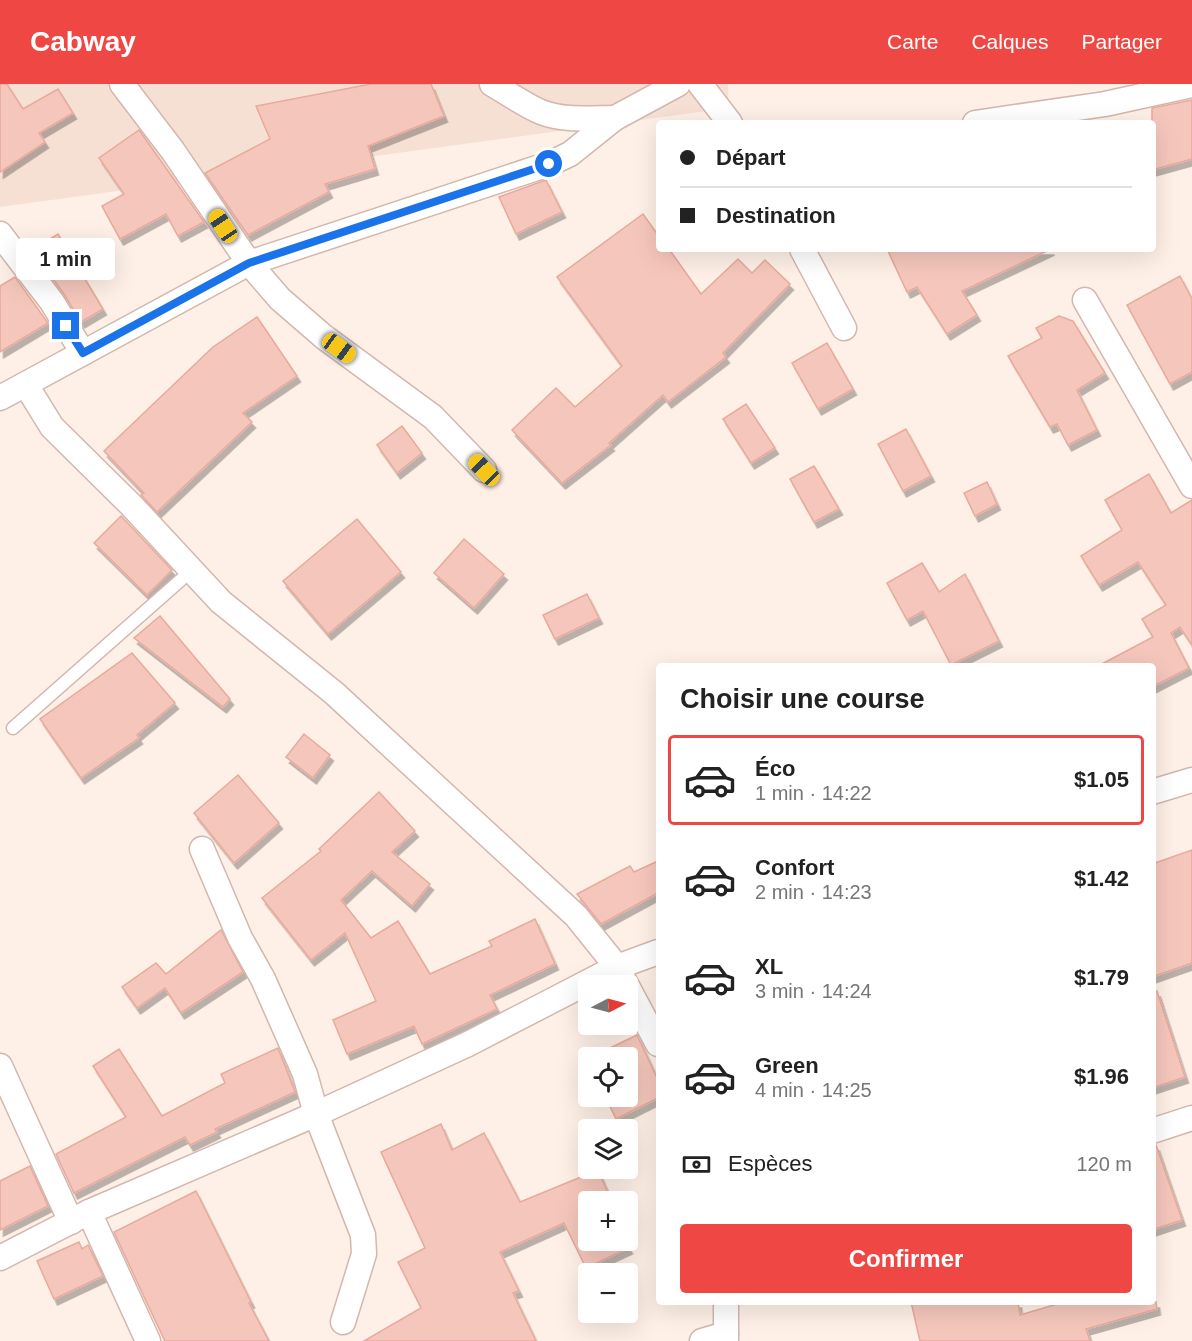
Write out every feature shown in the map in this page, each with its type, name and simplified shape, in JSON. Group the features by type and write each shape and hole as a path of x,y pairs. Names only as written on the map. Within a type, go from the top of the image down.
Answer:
{"street":[{"path":"122,84 172,151 249,263 280,299 324,337 433,417 484,470"},
{"path":"492,84 540,111 552,115 572,118 615,118"},
{"path":"0,398 249,263 549,164 570,154 615,118 678,84"},
{"path":"700,84 728,120"},
{"path":"988,120 1101,94 1192,85"},
{"path":"0,234 52,302 83,353"},
{"path":"804,252 844,328"},
{"path":"1085,300 1192,486"},
{"path":"26,385 52,428 132,506 222,602 334,693 576,916 621,975"},
{"path":"1156,791 1192,780"},
{"path":"202,849 240,938 263,979 305,1074 316,1114 363,1235 364,1254 343,1323"},
{"path":"629,975 656,954"},
{"path":"0,1258 80,1217 316,1114 468,1044 578,998"},
{"path":"638,1006 656,1040"},
{"path":"0,1066 148,1341"},
{"path":"1156,1130 1192,1118"},
{"path":"702,1341 726,1337 726,1305"}],"lane":[{"path":"13,728 192,570"}],"shaded area":[{"path":"0,84 728,84 729,108 0,207"}],"building":[{"path":"0,84 7,84 23,109 58,89 73,113 39,133 45,142 0,172"},
{"path":"371,84 431,84 444,116 368,146 375,169 325,184 329,192 248,235 205,173 270,139 256,106"},
{"path":"1192,100 1192,159 1156,169 1156,120 1152,120 1152,108"},
{"path":"139,130 204,222 178,236 166,214 120,239 102,206 124,194 99,158"},
{"path":"546,180 562,212 516,234 499,197"},
{"path":"643,214 656,232 656,252 671,252 701,294 738,259 752,273 765,260 790,284 723,353 726,357 668,402 663,395 609,443 611,445 562,483 512,430 556,388 575,407 622,366 557,277"},
{"path":"58,234 103,309 81,322 32,250"},
{"path":"888,252 1045,252 962,291 977,315 947,334 917,287 907,292"},
{"path":"1180,276 1192,299 1192,372 1170,384 1127,305"},
{"path":"15,277 48,323 0,352 0,286"},
{"path":"1059,316 1073,321 1105,373 1077,390 1097,430 1068,445 1057,424 1050,427 1008,356 1042,338 1036,328"},
{"path":"257,317 297,376 243,413 252,422 157,512 141,495 144,493 104,451 213,347"},
{"path":"827,343 853,389 818,409 792,363"},
{"path":"746,404 775,448 751,463 723,419"},
{"path":"402,426 422,453 397,473 377,445"},
{"path":"906,429 931,476 903,491 878,444"},
{"path":"814,466 839,509 814,522 790,479"},
{"path":"1149,474 1171,513 1192,500 1192,645 1180,627 1171,633 1189,668 1156,685 1156,663 1104,663 1153,637 1142,619 1166,605 1138,562 1099,585 1081,556 1122,530 1105,500"},
{"path":"987,482 997,504 975,516 964,493"},
{"path":"121,516 172,570 147,595 94,543"},
{"path":"357,519 401,572 328,634 283,581"},
{"path":"464,539 504,574 474,608 434,573"},
{"path":"922,563 939,592 965,574 999,641 955,663 950,663 923,611 907,620 887,583"},
{"path":"587,594 599,618 555,639 543,615"},
{"path":"160,616 230,699 223,707 134,638"},
{"path":"132,653 175,703 137,735 139,738 81,778 40,719"},
{"path":"304,734 330,755 313,778 286,757"},
{"path":"238,775 279,823 234,863 194,813"},
{"path":"379,792 415,831 392,852 430,884 412,906 372,871 341,900 371,938 398,921 430,974 492,946 489,941 535,919 555,964 490,995 497,1009 422,1044 414,1026 347,1054 333,1020 376,1001 345,933 311,960 262,898 321,851 319,849"},
{"path":"1192,850 1192,963 1156,976 1156,863"},
{"path":"656,862 656,894 601,924 577,894 630,866 634,872"},
{"path":"221,930 243,972 181,1013 165,988 137,1008 122,987 156,963 166,974"},
{"path":"1156,991 1185,1077 1156,1087"},
{"path":"637,1035 656,1076 656,1099 616,1119 610,1107 638,1107 638,1047 612,1047"},
{"path":"278,1048 295,1092 215,1129 217,1132 190,1145 185,1137 74,1193 56,1154 126,1117 93,1066 119,1049 162,1116 225,1083 221,1074"},
{"path":"441,1124 452,1150 484,1133 520,1202 578,1178 602,1179 607,1191 578,1191 578,1251 623,1251 597,1263 584,1263 564,1223 500,1252 519,1291 513,1293 536,1341 364,1341 421,1308 398,1262 425,1248 381,1152"},
{"path":"1156,1145 1182,1220 1156,1229"},
{"path":"30,1166 48,1206 0,1230 0,1181"},
{"path":"196,1191 269,1341 165,1341 114,1232"},
{"path":"79,1242 82,1249 88,1245 103,1276 54,1299 37,1261"},
{"path":"1156,1302 1157,1309 1086,1329 1090,1341 920,1341 912,1305 1018,1305 1020,1315 1054,1305 1156,1305"}],"route":[{"path":"66,326 83,353 249,263 549,164"}]}
